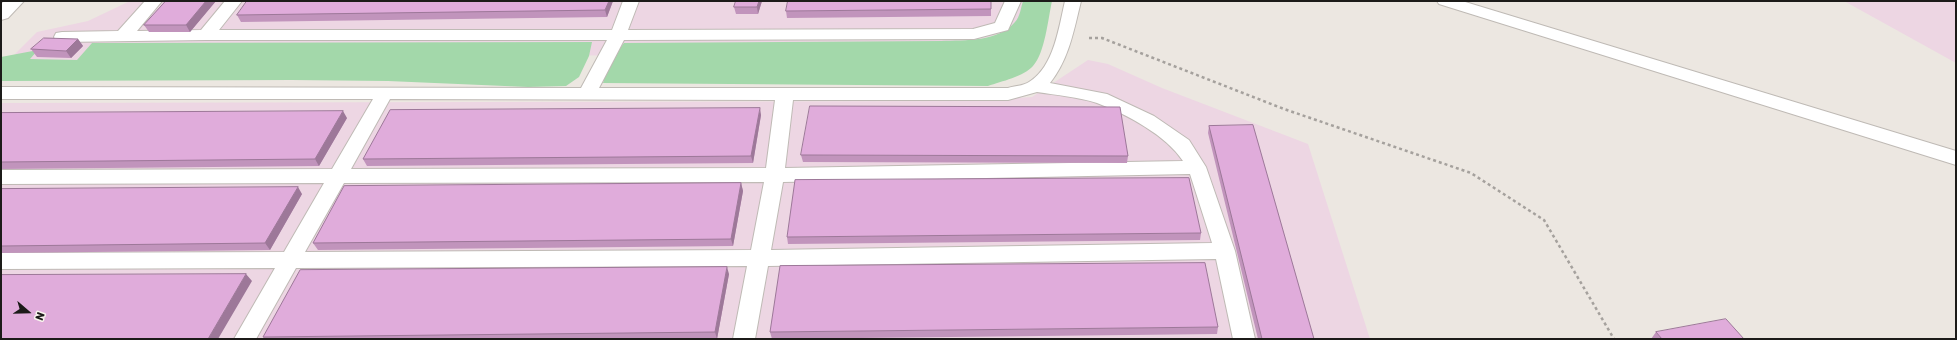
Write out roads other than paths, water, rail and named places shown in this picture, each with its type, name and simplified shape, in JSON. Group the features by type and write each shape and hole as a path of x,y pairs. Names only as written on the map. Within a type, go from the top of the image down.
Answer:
{"street":[{"path":"1,14 14,1"}],"lane":[{"path":"123,36 154,1"},
{"path":"206,35 234,1"},
{"path":"587,93 618,35 631,1"},
{"path":"62,37 206,35 974,34 1002,26 1013,1"},
{"path":"1036,86 1050,72 1064,37 1072,1"},
{"path":"1445,1 1956,158"},
{"path":"1,93 1008,94 1036,86 1100,98 1148,120 1182,145 1198,167 1225,251 1244,339"},
{"path":"245,339 385,93"},
{"path":"744,339 775,176 785,94"},
{"path":"1,177 775,176 1198,167"},
{"path":"1,261 290,258 760,258 1225,251"}]}
